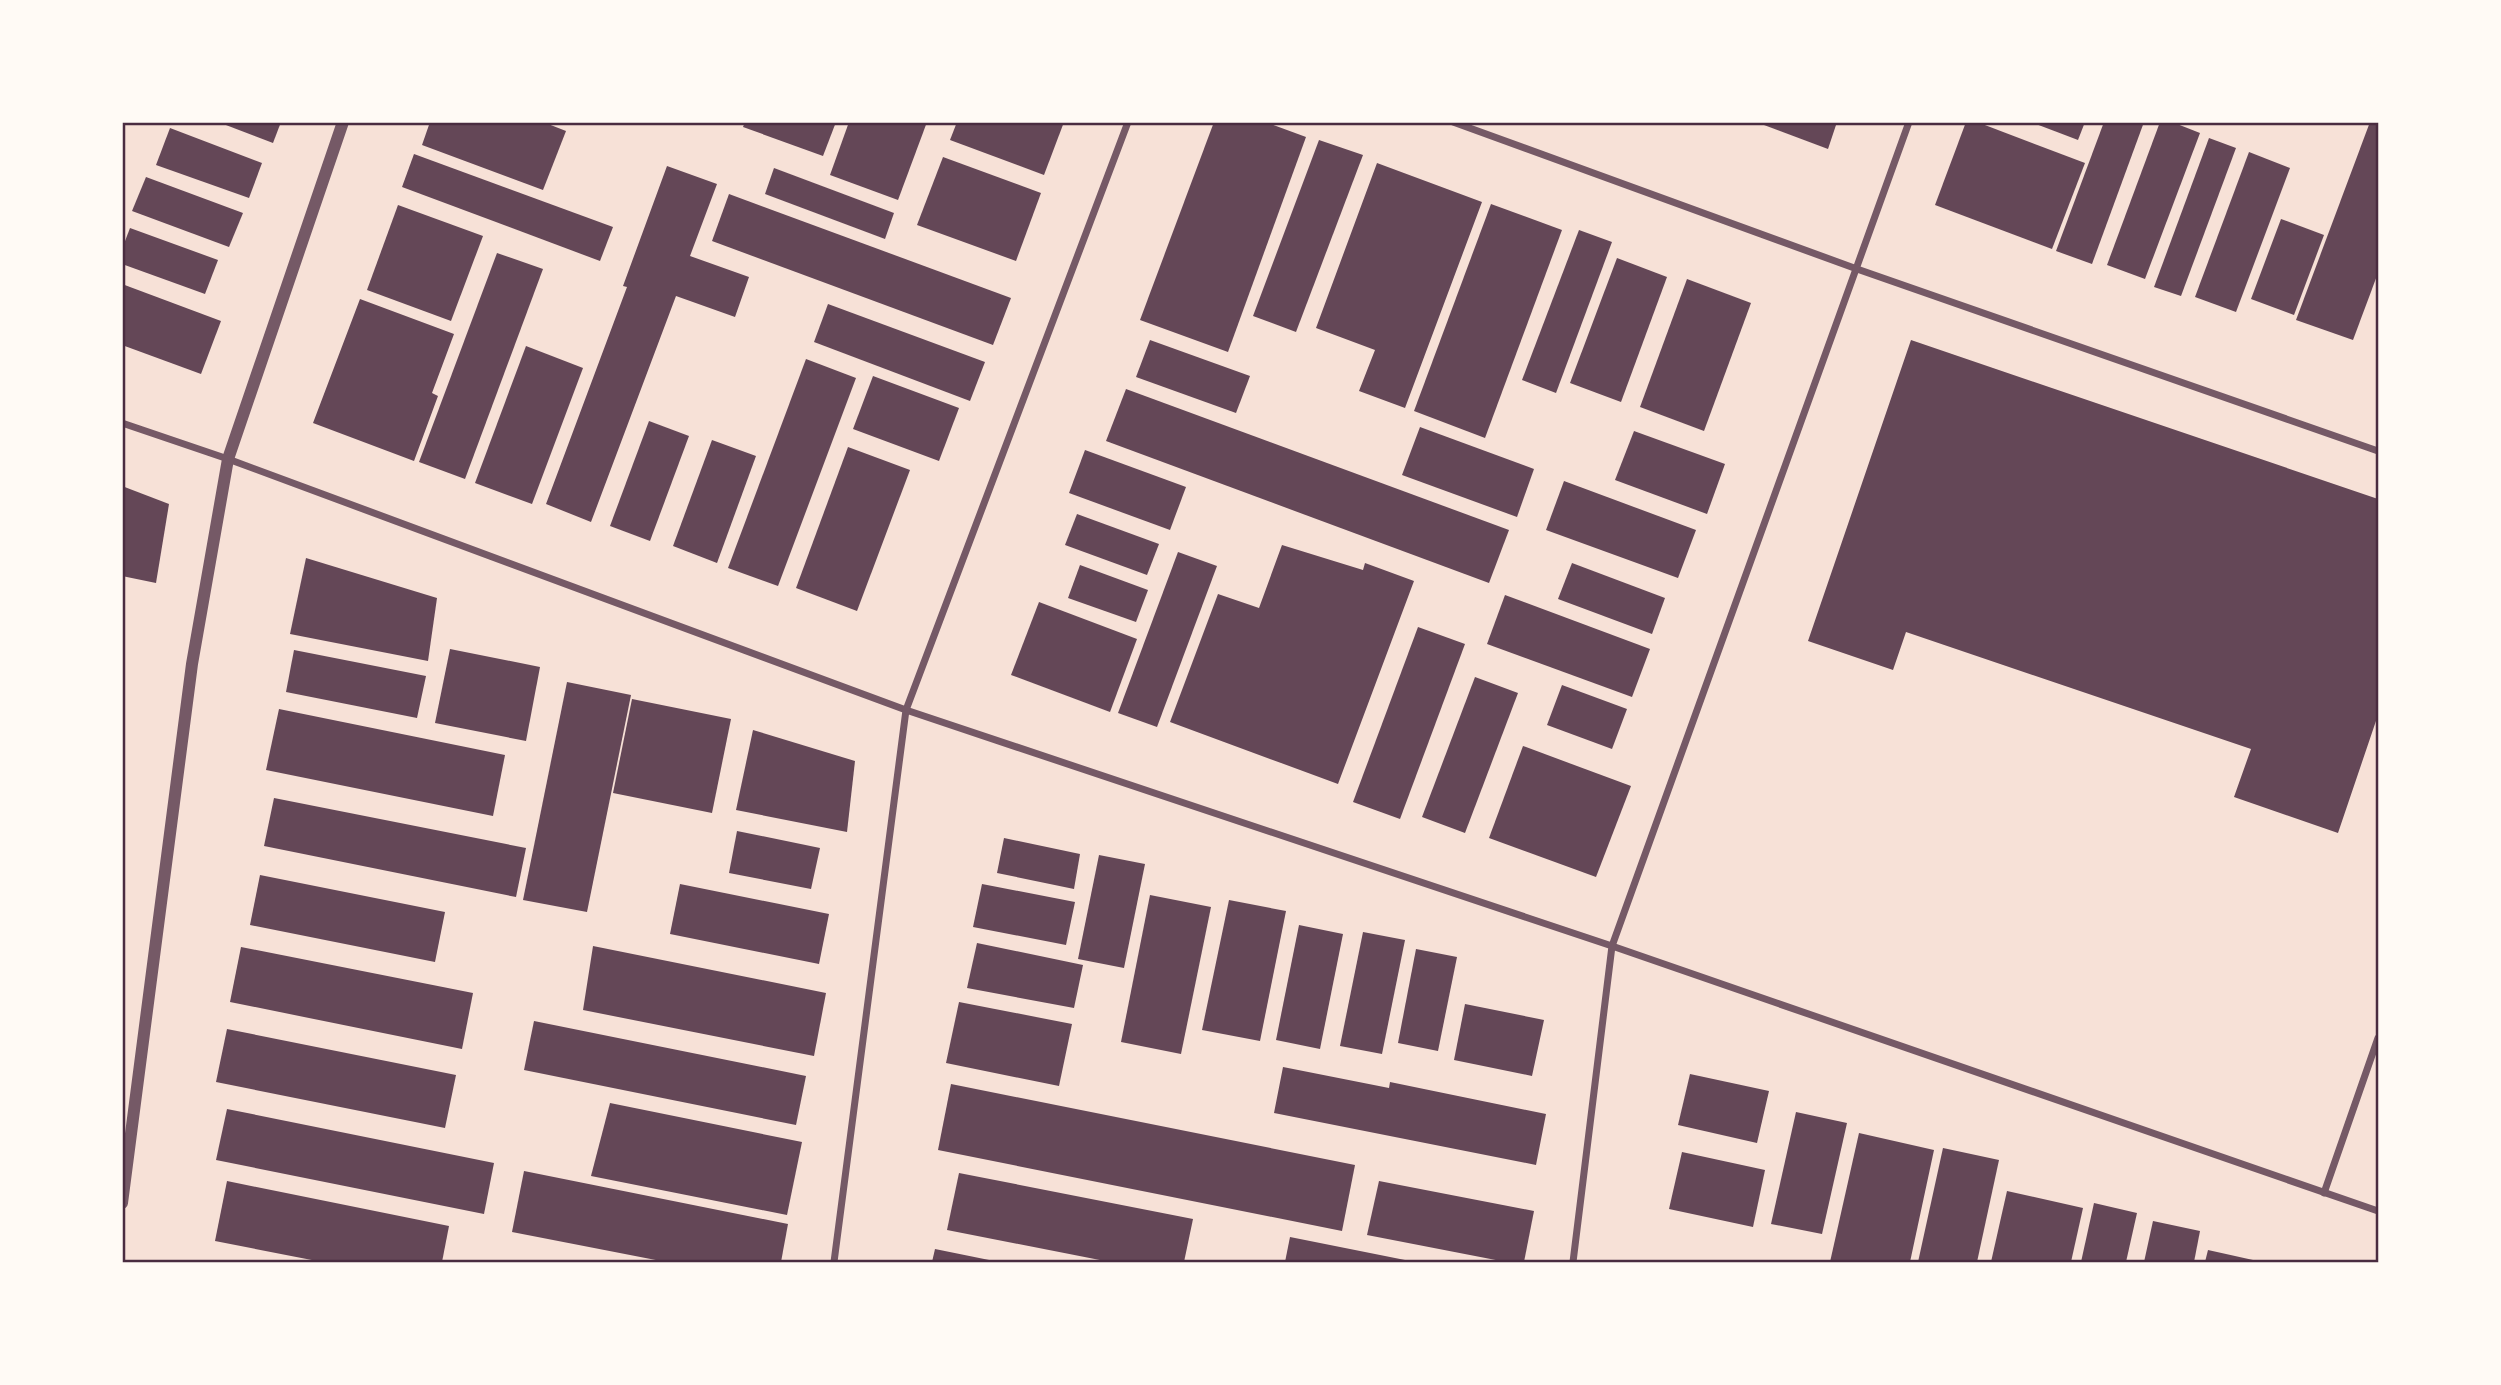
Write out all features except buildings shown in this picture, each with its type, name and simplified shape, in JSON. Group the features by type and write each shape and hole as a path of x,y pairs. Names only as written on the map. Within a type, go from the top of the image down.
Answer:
{"street":[{"path":"122,1203 192,664 228,459 289,273 343,122"},
{"path":"834,1262 906,709 1128,122"},
{"path":"1453,122 1857,269 2378,451"},
{"path":"1573,1262 1612,946 1909,122"},
{"path":"122,423 228,459 906,709 1612,946 2378,1211"},
{"path":"2324,1194 2378,1038"}]}
